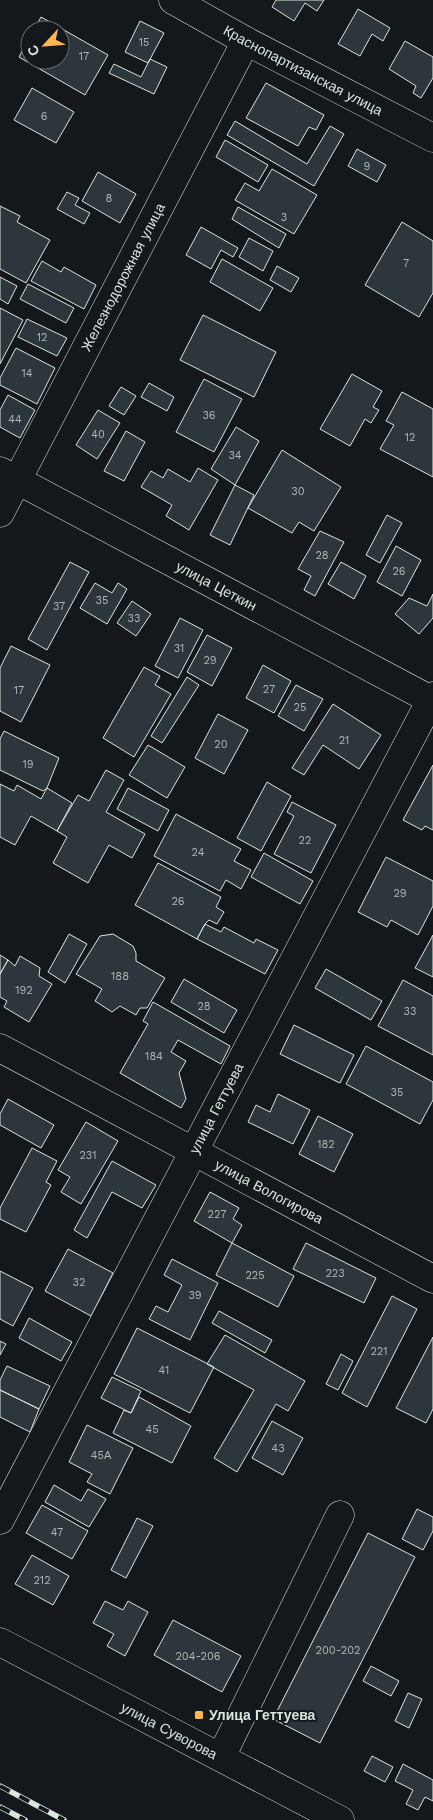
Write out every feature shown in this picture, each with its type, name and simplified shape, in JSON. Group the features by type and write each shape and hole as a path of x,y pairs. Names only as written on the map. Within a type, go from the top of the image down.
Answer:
{"street":[{"name":"Краснопартизанская улица","path":"173,0 246,41 433,138"},
{"name":"Железнодорожная улица","path":"0,513 9,476 246,41"},
{"name":"улица Цеткин","path":"9,476 432,699"},
{"name":"улица Геттуева","path":"0,1520 432,699"},
{"name":"улица Вологирова","path":"0,1048 433,1279"},
{"path":"221,1758 340,1514"},
{"name":"улица Суворова","path":"0,1642 340,1820"}],"building":[{"path":"276,0 324,0 317,11 305,3 294,21 272,7"},
{"path":"358,9 390,28 383,41 372,34 360,56 338,44"},
{"path":"140,21 164,33 148,63 125,52"},
{"path":"70,33 108,55 85,95 42,70 70,70"},
{"path":"405,41 433,57 433,78 421,98 413,93 416,86 389,69"},
{"path":"150,59 167,67 154,94 109,73 114,64 141,77"},
{"path":"266,83 324,115 316,130 309,127 298,146 246,118"},
{"path":"32,88 74,112 56,143 14,120"},
{"path":"235,121 307,164 330,126 344,134 314,186 227,135"},
{"path":"225,140 268,165 258,182 216,157"},
{"path":"357,149 386,165 377,182 348,166"},
{"path":"272,169 317,195 294,234 235,200 245,183 259,191"},
{"path":"98,172 136,194 120,223 82,201"},
{"path":"67,192 79,198 75,205 90,213 84,224 57,209"},
{"path":"0,206 20,216 17,222 50,240 26,283 0,269"},
{"path":"238,207 286,234 279,248 232,219"},
{"path":"402,222 433,241 433,293 419,317 365,285"},
{"path":"201,227 238,248 233,257 221,250 211,269 186,255"},
{"path":"249,238 273,251 263,271 239,257"},
{"path":"222,259 273,288 260,311 210,282"},
{"path":"42,261 61,272 64,267 96,285 84,309 31,281"},
{"path":"277,266 299,278 291,292 270,280"},
{"path":"0,277 17,286 8,304 0,299"},
{"path":"28,284 74,308 66,323 20,299"},
{"path":"0,308 23,320 0,364"},
{"path":"203,315 276,352 254,397 180,360"},
{"path":"27,319 67,338 57,356 18,337"},
{"path":"16,348 55,368 37,404 0,385 0,378"},
{"path":"352,374 382,391 373,407 379,410 371,423 365,419 350,446 320,429"},
{"path":"204,379 242,399 214,452 176,432"},
{"path":"149,383 174,397 167,411 141,397"},
{"path":"121,387 136,396 124,415 109,406"},
{"path":"402,392 433,409 433,477 380,449 394,425 386,421"},
{"path":"8,395 35,410 20,438 0,427 0,410"},
{"path":"98,410 120,423 97,459 76,445"},
{"path":"236,427 259,441 235,485 211,469"},
{"path":"126,431 145,442 124,481 104,471"},
{"path":"282,450 341,487 314,531 299,522 292,533 248,508"},
{"path":"198,468 218,480 189,530 166,516 172,505 141,487 151,471 163,478 168,469 190,482"},
{"path":"235,485 254,495 230,545 210,535"},
{"path":"387,515 402,523 380,563 366,555"},
{"path":"320,531 344,542 315,596 304,590 311,576 298,569"},
{"path":"396,546 421,560 402,596 377,582"},
{"path":"70,562 89,572 47,650 28,639"},
{"path":"341,562 366,576 354,599 328,584"},
{"path":"95,583 112,593 118,583 127,589 107,624 80,608"},
{"path":"433,594 433,618 419,634 395,614 409,598 427,606"},
{"path":"132,601 151,614 136,636 117,623"},
{"path":"180,618 203,630 178,678 155,666"},
{"path":"207,635 232,648 212,686 187,672"},
{"path":"11,646 50,665 21,722 0,711 0,668"},
{"path":"263,665 291,681 274,713 246,698"},
{"path":"144,667 160,676 155,685 171,694 134,757 103,738"},
{"path":"187,677 199,685 162,743 151,736"},
{"path":"296,685 323,699 304,731 278,716"},
{"path":"333,704 381,735 359,769 323,745 304,775 292,768"},
{"path":"218,714 248,730 224,774 195,758"},
{"path":"4,731 59,758 47,788 43,791 0,770 0,739"},
{"path":"148,745 185,767 167,798 129,775"},
{"path":"433,765 433,830 425,826 422,830 403,820"},
{"path":"106,770 124,780 106,812 145,834 132,858 109,845 88,883 53,863 67,837 57,831 78,795 89,801"},
{"path":"267,782 291,796 261,851 237,838"},
{"path":"0,784 14,791 17,785 41,799 47,788 72,803 57,831 31,816 15,845 0,837"},
{"path":"128,788 169,810 158,831 117,809"},
{"path":"292,802 336,825 311,873 274,854 294,816 287,812"},
{"path":"176,814 241,849 234,861 251,870 241,889 226,880 220,891 154,856"},
{"path":"264,853 313,881 300,904 251,877"},
{"path":"386,857 433,881 433,906 418,935 391,920 387,927 358,912"},
{"path":"158,863 221,897 216,907 224,912 217,924 209,920 205,924 197,939 135,905"},
{"path":"205,924 221,932 224,927 254,943 256,939 278,950 265,974 197,939"},
{"path":"69,934 87,944 65,983 48,972"},
{"path":"113,934 133,946 136,953 136,961 165,978 147,1008 140,1008 136,1015 120,1006 112,1012 95,1001 102,989 76,974 100,936"},
{"path":"433,935 433,977 415,968"},
{"path":"0,955 8,960 0,974"},
{"path":"20,956 40,968 39,976 52,984 29,1022 4,1007 7,1001 0,997 0,974 8,960 15,966"},
{"path":"326,969 382,1001 371,1020 315,988"},
{"path":"184,979 237,1010 224,1033 171,1002"},
{"path":"403,980 433,996 433,1055 378,1026"},
{"path":"153,1002 230,1046 221,1064 178,1040 171,1052 186,1061 179,1073 186,1099 181,1108 120,1073 148,1024 143,1021"},
{"path":"294,1025 354,1055 340,1083 280,1054"},
{"path":"366,1046 433,1082 433,1100 420,1124 346,1084"},
{"path":"278,1094 310,1110 293,1144 248,1122 256,1105 270,1112"},
{"path":"8,1099 54,1125 41,1148 0,1125 0,1114"},
{"path":"318,1116 353,1134 334,1172 299,1154"},
{"path":"86,1122 118,1141 81,1204 61,1192 70,1177 58,1170"},
{"path":"32,1148 57,1161 46,1182 51,1185 26,1232 0,1219 0,1208"},
{"path":"112,1161 156,1185 142,1208 112,1192 87,1238 74,1230"},
{"path":"210,1192 239,1208 233,1219 242,1225 232,1243 194,1221"},
{"path":"232,1243 294,1276 278,1307 216,1275"},
{"path":"306,1243 376,1278 364,1303 293,1269"},
{"path":"68,1249 113,1273 91,1316 45,1291"},
{"path":"172,1259 218,1283 190,1340 149,1319 156,1306 168,1312 182,1285 164,1275"},
{"path":"0,1271 33,1288 13,1326 0,1319"},
{"path":"392,1296 417,1309 367,1407 342,1393"},
{"path":"219,1311 272,1340 265,1353 212,1323"},
{"path":"29,1318 72,1342 61,1361 19,1338"},
{"path":"137,1328 214,1367 190,1413 114,1374"},
{"path":"225,1335 305,1381 288,1411 276,1404 237,1472 214,1458 254,1390 207,1364"},
{"path":"433,1337 433,1409 426,1423 396,1408"},
{"path":"0,1341 6,1344 0,1355"},
{"path":"341,1354 353,1361 338,1390 326,1384"},
{"path":"7,1366 50,1386 39,1409 0,1390 0,1380"},
{"path":"112,1377 141,1391 131,1413 101,1398"},
{"path":"0,1390 39,1409 30,1432 0,1417"},
{"path":"139,1397 191,1426 172,1463 113,1433 124,1410 131,1413"},
{"path":"272,1421 303,1438 283,1475 252,1458"},
{"path":"87,1425 133,1448 110,1494 87,1482 92,1474 69,1462"},
{"path":"54,1485 81,1501 88,1489 106,1499 89,1527 45,1502"},
{"path":"42,1505 88,1531 72,1559 26,1533"},
{"path":"417,1509 433,1517 433,1531 423,1550 402,1539"},
{"path":"137,1518 153,1526 126,1578 111,1570"},
{"path":"368,1533 415,1557 320,1743 273,1719"},
{"path":"32,1555 69,1576 53,1605 15,1584"},
{"path":"105,1601 123,1610 128,1601 148,1612 125,1656 107,1646 114,1634 93,1623"},
{"path":"173,1620 241,1656 222,1692 154,1655"},
{"path":"371,1666 399,1681 391,1696 363,1681"},
{"path":"408,1693 422,1699 409,1728 395,1721"},
{"path":"372,1756 393,1767 385,1782 364,1771"},
{"path":"403,1764 433,1780 433,1801 425,1797 418,1810 406,1804 413,1790 395,1781"}],"railway":[{"path":"0,1786 64,1820"},
{"path":"0,1807 25,1820"}],"place":[{"name":"Улица Геттуева","path":"199,1715"}]}
